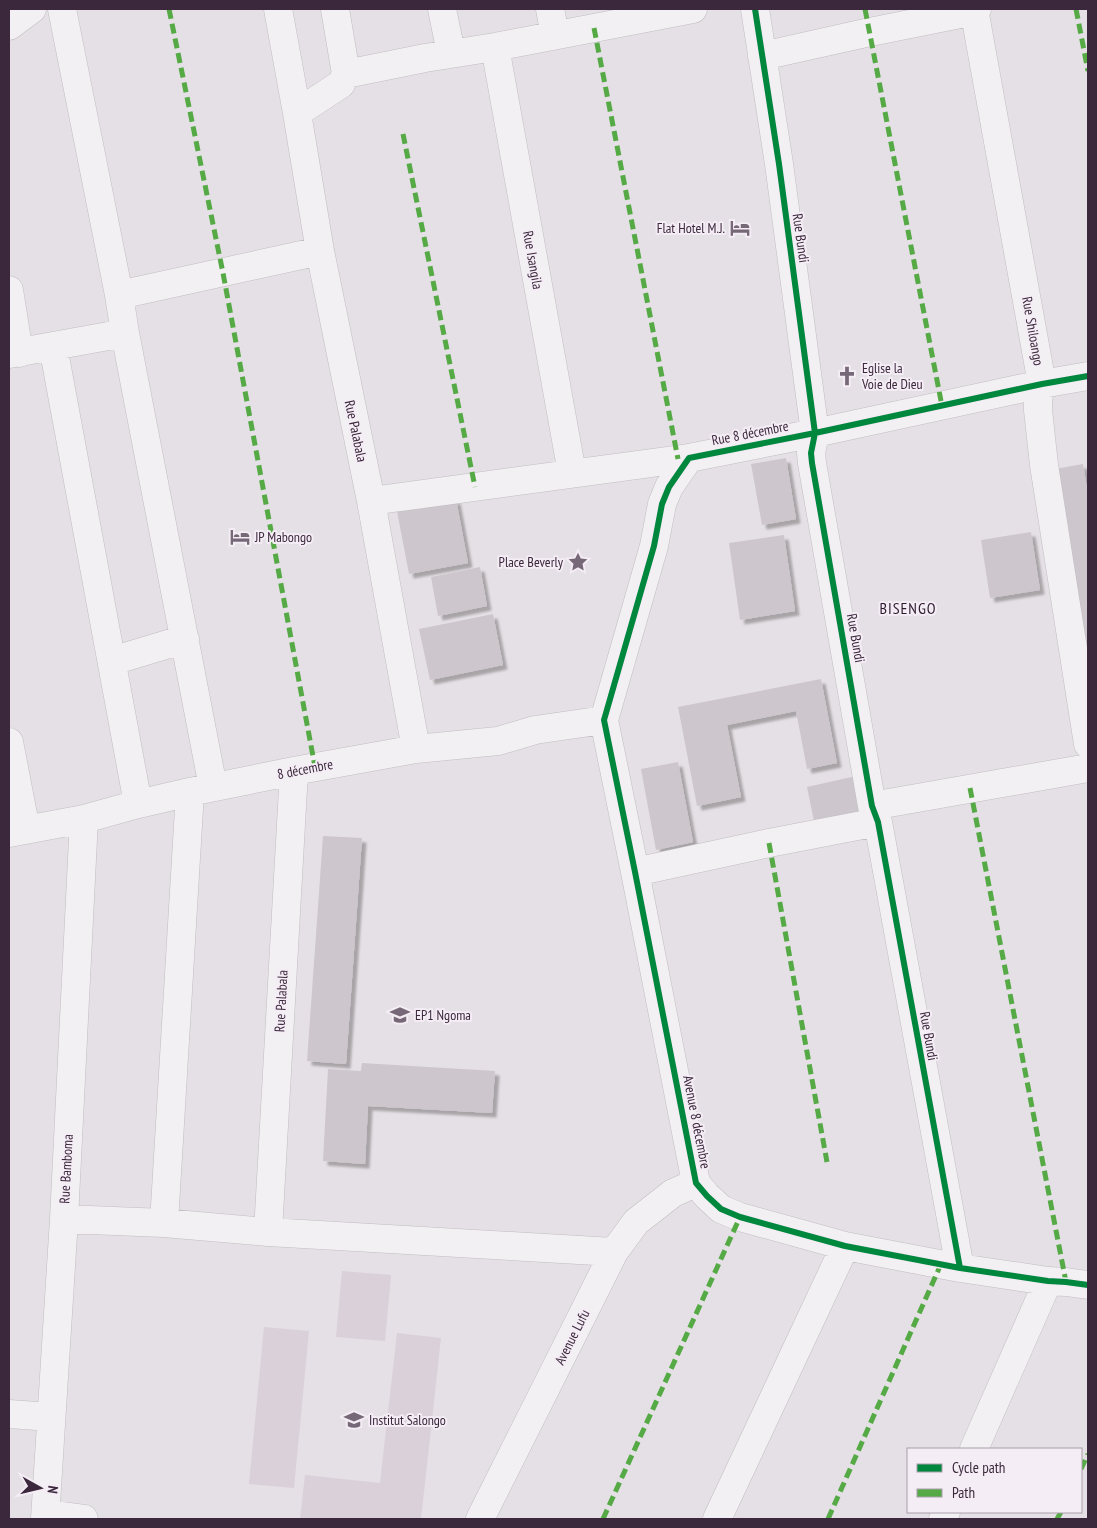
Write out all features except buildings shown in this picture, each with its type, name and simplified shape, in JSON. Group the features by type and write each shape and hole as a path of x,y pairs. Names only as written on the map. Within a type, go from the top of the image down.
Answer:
{"street":[{"path":"9,26 32,9"},
{"path":"62,9 185,640 201,789 164,1223"},
{"name":"Rue Palabala","path":"278,9 320,251 370,501 416,749"},
{"path":"297,113 341,84 346,74 336,9"},
{"path":"442,9 451,53"},
{"path":"550,9 555,35"},
{"path":"346,74 693,9"},
{"name":"Rue Bundi","path":"755,9 779,164 815,433 811,453 812,463 875,814 960,1268"},
{"path":"762,56 975,10"},
{"name":"Rue Shiloango","path":"975,10 1042,384 1038,399 1038,410 1044,465 1088,744"},
{"name":"Rue Isangila","path":"495,47 572,473"},
{"path":"119,295 320,251"},
{"path":"9,290 14,353 125,333"},
{"path":"53,346 138,804"},
{"name":"Rue 8 décembre","path":"370,501 689,458 1088,376"},
{"path":"604,720 654,546 662,504 668,487 689,458"},
{"path":"112,661 185,640"},
{"name":"8 décembre","path":"17,832 84,819 201,789 294,771 416,749 498,741 535,730 604,720"},
{"name":"Avenue 8 décembre","path":"604,720 696,1184 721,1209 740,1217 845,1246 960,1268 1088,1285"},
{"path":"9,742 17,832"},
{"path":"635,872 769,843 875,814 1088,768"},
{"name":"Rue Palabala","path":"268,1232 294,771"},
{"name":"Rue Bamboma","path":"46,1516 64,1218 84,819"},
{"name":"Avenue Lufu","path":"480,1519 614,1252 636,1222 673,1193 696,1184"},
{"path":"64,1218 614,1252"},
{"path":"717,1519 845,1246"},
{"path":"974,1448 1048,1281"},
{"path":"9,1414 51,1418"},
{"path":"46,1516 84,1519"}],"shaded area":[{"path":"342,1271 391,1275 385,1341 336,1337"},
{"path":"264,1327 309,1331 294,1488 249,1484"},
{"path":"397,1333 441,1338 421,1519 300,1519 305,1475 380,1483"}],"marked path":[{"path":"169,9 223,273 315,767"},
{"path":"865,9 942,406"},
{"path":"1076,9 1088,71"},
{"path":"594,28 678,459"},
{"path":"403,134 475,487"},
{"path":"970,788 1066,1282"},
{"path":"769,843 827,1162"},
{"path":"603,1519 740,1217"},
{"path":"828,1519 941,1264"},
{"path":"1082,1467 1088,1454"},
{"path":"1057,1519 1060,1513"}],"cycle path":[{"path":"755,9 779,164 815,433 811,453 812,463 872,806 878,822 960,1268"},
{"path":"1088,376 689,458 669,487 662,504 654,546 604,720 696,1183 707,1196 721,1209 740,1217 845,1246 960,1268 1088,1285"}],"place":[{"name":"Flat Hotel M.J.","path":"740,228"},
{"name":"Eglise la Voie de Dieu","path":"847,376"},
{"name":"JP Mabongo","path":"240,537"},
{"name":"Place Beverly","path":"578,562"},
{"name":"EP1 Ngoma","path":"400,1015"},
{"name":"Institut Salongo","path":"354,1420"}],"district":[{"name":"BISENGO","path":"908,608"}]}
